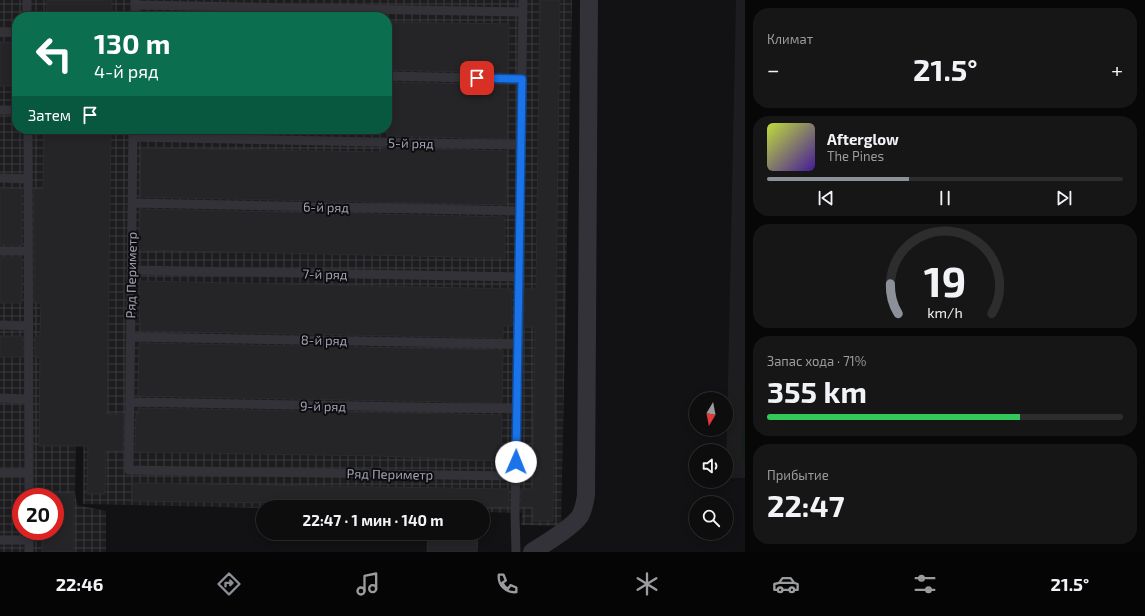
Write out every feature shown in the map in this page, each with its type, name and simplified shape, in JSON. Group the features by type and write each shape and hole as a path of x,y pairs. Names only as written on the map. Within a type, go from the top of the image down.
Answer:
{"street":[{"path":"532,552 570,525 579,517 585,505 589,0"}],"lane":[{"path":"27,0 27,12"},
{"path":"516,552 515,512 523,0"},
{"path":"135,2 523,12"},
{"path":"0,32 12,33"},
{"path":"392,76 522,79"},
{"path":"0,110 12,110"},
{"path":"28,134 29,488"},
{"name":"Ряд Периметр","path":"133,134 129,470 516,476"},
{"name":"5-й ряд","path":"165,134 521,145"},
{"path":"0,178 28,179"},
{"name":"6-й ряд","path":"132,203 520,211"},
{"path":"0,251 28,251"},
{"name":"7-й ряд","path":"132,270 519,277"},
{"path":"0,326 28,326"},
{"name":"8-й ряд","path":"131,337 518,344"},
{"path":"0,398 29,399"},
{"name":"9-й ряд","path":"130,402 517,409"},
{"path":"0,473 29,473"},
{"path":"0,540 12,538"},
{"path":"29,540 29,552"}],"shaded area":[{"path":"0,0 79,0 79,12 12,12 12,134 79,134 75,492 77,505 106,511 106,552 0,552"},
{"path":"87,0 572,0 561,526 521,525 522,513 490,512 490,500 256,500 256,508 83,504 86,134 392,134 392,12 86,12"},
{"path":"736,0 745,0 745,478 733,478 733,444 727,444 727,436 733,436 733,392 728,392"},
{"path":"745,355 745,460 742,460"}],"building":[{"path":"47,0 112,0 112,12 46,12"},
{"path":"540,0 560,0 553,521 533,521 533,507 521,507 521,489 532,489 533,473 535,327 524,327 524,289 536,289"},
{"path":"392,22 509,24 508,73 392,70"},
{"path":"0,42 12,43 12,86 0,86"},
{"path":"392,82 508,85 507,139 387,136 387,134 392,134"},
{"path":"44,134 111,134 107,414 124,414 123,451 106,451 105,494 87,494 88,446 39,446 40,357 35,357 35,336 40,336 41,303 34,303 34,189 43,189"},
{"path":"141,148 382,152 383,148 507,151 506,205 140,197"},
{"path":"0,188 22,189 22,245 0,245"},
{"path":"140,209 505,217 505,258 139,250"},
{"path":"0,257 22,257 22,303 0,303"},
{"path":"139,281 512,289 512,326 503,326 503,338 140,331"},
{"path":"0,336 23,336 23,357 0,357"},
{"path":"139,343 503,350 502,403 138,396"},
{"path":"138,408 502,415 501,461 380,456 135,452 136,414 138,414"},
{"path":"132,483 509,489 509,507 490,507 490,500 256,500 256,503 132,501"},
{"path":"64,493 74,493 74,552 42,552 42,540 64,540"},
{"path":"428,540 478,540 477,552 427,552"}],"route":[{"path":"477,78 522,79 516,462"}]}
